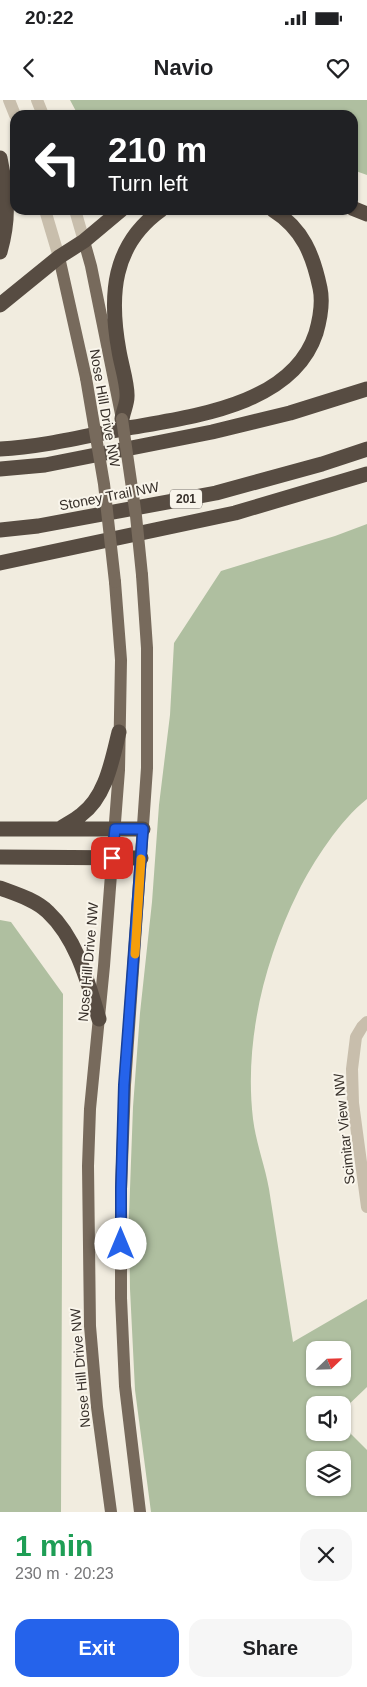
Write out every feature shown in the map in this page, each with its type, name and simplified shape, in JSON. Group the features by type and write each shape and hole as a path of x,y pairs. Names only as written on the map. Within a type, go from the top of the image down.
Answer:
{"highway":[{"path":"0,158 7,192 4,240 0,252"},
{"path":"0,305 115,215"},
{"path":"122,419 127,397 118,373 114,290 122,255 139,230 154,215"},
{"path":"0,449 21,448 202,414 252,397 272,387 290,373 313,341 319,322 322,294 316,267 304,240 287,219 281,215"},
{"path":"0,469 45,465 212,432 290,413 367,389"},
{"name":"Stoney Trail NW","path":"0,530 38,526 216,493 322,464 367,449"},
{"path":"0,563 236,513 367,474"},
{"path":"60,828 82,815 93,803 110,767 120,732"},
{"path":"0,828 143,829"},
{"path":"0,857 141,858"},
{"path":"0,888 25,898 48,911 60,926 81,966 99,1019"}],"main road":[{"name":"Nose Hill Drive NW","path":"84,241 118,373"},
{"name":"Nose Hill Drive NW","path":"59,257 86,378 104,484 115,582 121,660 119,770 90,1109 88,1166 90,1326 109,1509"},
{"name":"Nose Hill Drive NW","path":"122,419 136,516 142,575 148,718 147,768 124,1085 121,1189 121,1298 125,1386 140,1512"}],"street":[{"name":"Nose Hill Drive NW","path":"46,215 59,257"},
{"name":"Nose Hill Drive NW","path":"76,215 84,241"},
{"name":"Scimitar View NW","path":"367,1022 356,1037 352,1069 353,1103 367,1207"}],"green space":[{"path":"70,100 367,100 367,175 358,172 358,110 75,110"},
{"path":"367,524 367,799 347,818 319,855 304,880 286,918 266,974 259,1002 251,1061 251,1090 254,1128 269,1189 293,1342 367,1299 367,1387 351,1402 351,1396 306,1396 306,1441 351,1441 351,1434 367,1450 367,1512 151,1512 135,1390 130,1289 129,1216 133,1107 159,805 170,715 174,643 221,571 335,536"},
{"path":"0,920 11,922 63,994 61,1512 0,1512"}],"slow traffic":[{"path":"135,954 141,859"}],"route":[{"path":"112,858 115,829 143,829 124,1085 121,1244"}]}
